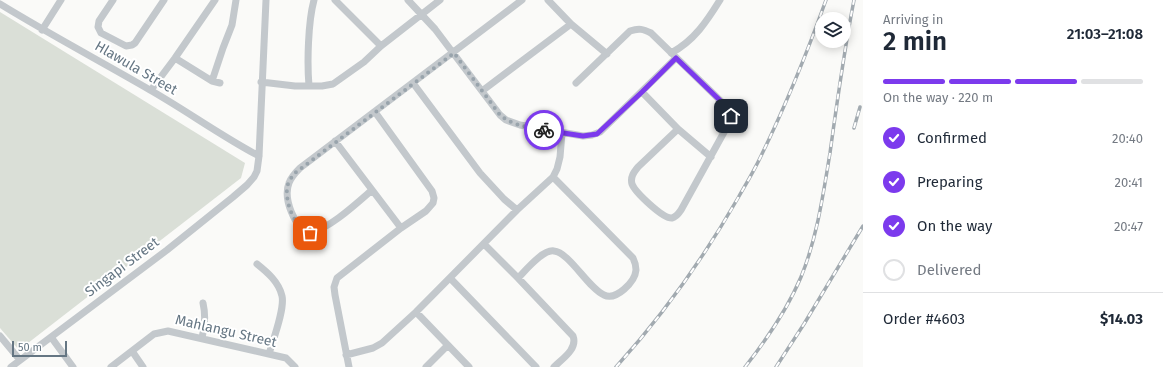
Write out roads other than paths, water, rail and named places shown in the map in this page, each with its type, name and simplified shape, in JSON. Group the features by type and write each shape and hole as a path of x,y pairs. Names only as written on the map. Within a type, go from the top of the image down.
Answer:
{"street":[{"path":"42,30 60,0"},
{"path":"113,0 99,21 98,27 101,33 126,46 135,43 164,0"},
{"path":"151,90 215,0"},
{"path":"212,81 222,48 232,25 236,0"},
{"name":"Singapi Street","path":"11,367 167,250 247,185 257,171 259,156 266,0"},
{"path":"309,86 309,42 314,0"},
{"path":"335,0 381,46"},
{"path":"408,0 422,14 454,53 500,115 506,120 520,125 583,136 597,134 642,92 679,49 701,29 709,19 720,0"},
{"path":"262,82 295,86 322,86 333,84 364,62 381,46 440,0"},
{"path":"372,190 327,226 316,232 310,233 306,232 298,225 288,202 286,192 288,183 300,168 454,53 522,0"},
{"path":"548,0 571,24 607,54"},
{"name":"Hlawula Street","path":"0,4 42,30 151,90 197,120 259,156"},
{"path":"482,91 571,24"},
{"path":"576,83 630,31 638,28 644,29 651,33 730,110 731,116 728,125 711,157 681,210 672,218 660,214 636,190 632,182 633,174 638,167 678,129"},
{"path":"175,58 212,81 220,83"},
{"path":"413,83 480,173 504,199 517,210"},
{"path":"642,92 678,129 711,157"},
{"path":"349,367 335,295 335,282 339,275 430,207 433,203 434,194 375,112"},
{"path":"346,355 377,347 416,312 517,210 553,177 560,157 562,133"},
{"path":"335,141 401,228"},
{"path":"518,278 540,256 554,250 559,252 569,261 599,292 608,297 617,295 630,282 634,275 636,264 633,258 553,177"},
{"path":"484,244 570,332 575,341 574,345 554,367"},
{"path":"257,264 273,278 282,297 281,311 269,354"},
{"path":"450,278 536,367"},
{"path":"202,338 205,320 203,303"},
{"path":"416,312 447,346 469,367"},
{"name":"Mahlangu Street","path":"111,367 154,334 160,331 168,330 286,358 295,367"},
{"path":"0,336 20,360"},
{"path":"51,337 73,367"},
{"path":"426,367 447,346"},
{"path":"132,351 143,367"}],"railway":[{"path":"616,367 682,286 725,221 747,183 788,98 826,0"},
{"path":"745,367 769,335 783,313 807,262 819,216 825,185 854,0"},
{"path":"854,128 860,107"},
{"path":"776,367 804,324 863,226"}]}
